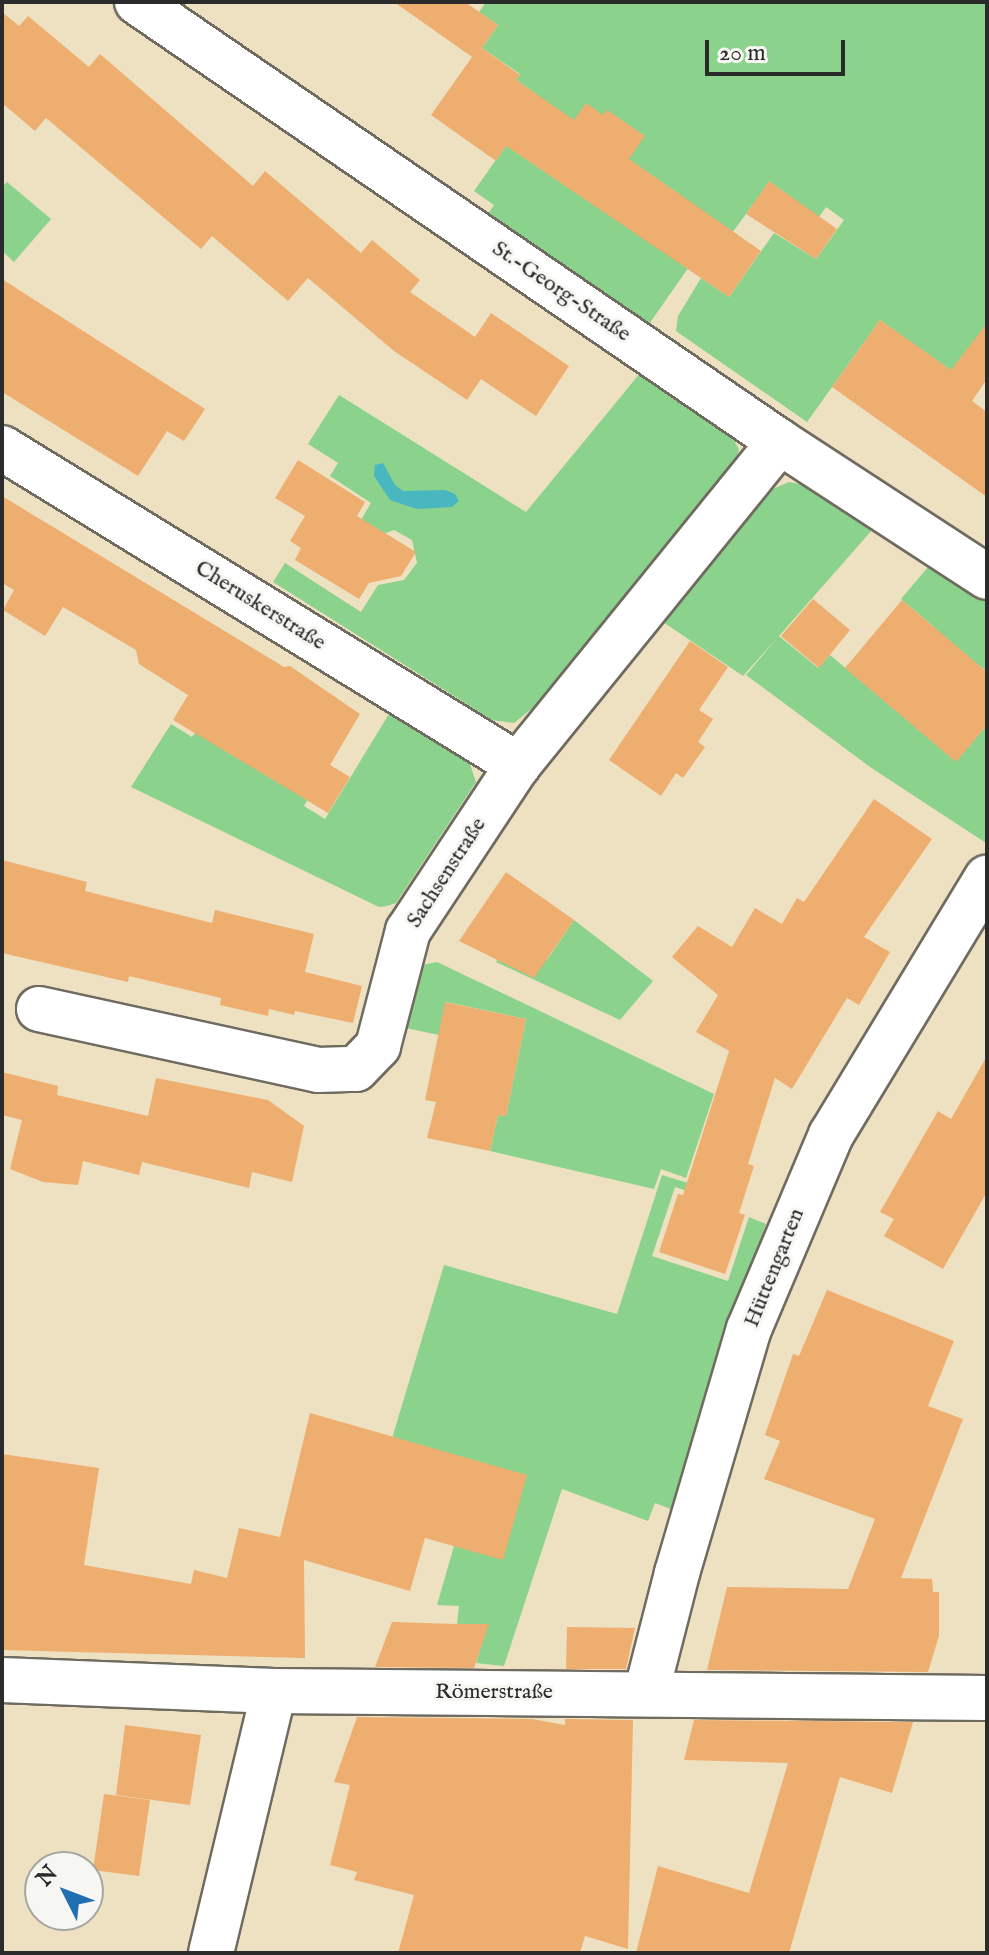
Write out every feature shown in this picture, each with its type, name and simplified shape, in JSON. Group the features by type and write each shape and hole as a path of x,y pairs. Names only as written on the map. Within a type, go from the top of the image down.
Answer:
{"street":[{"name":"St.-Georg-Straße","path":"137,2 780,442 987,577"},
{"name":"Sachsenstraße","path":"39,1009 318,1070 356,1069 378,1046 408,931 518,765 780,442"},
{"name":"Cheruskerstraße","path":"2,448 518,765"},
{"name":"Hüttengarten","path":"646,1694 677,1573 749,1329 831,1135 987,877"},
{"name":"Römerstraße","path":"2,1680 274,1691 987,1698"},
{"path":"211,1953 274,1691"}],"green space":[{"path":"486,2 987,2 987,363 946,383 936,360 880,320 807,422 676,331 678,316 701,278 729,297 774,233 816,259 844,220 826,207 819,217 769,182 722,247 709,238 645,330 486,217 494,205 474,191 540,97 516,80 520,74 482,48 498,25 479,12"},
{"path":"7,182 51,219 14,262 2,251 2,187"},
{"path":"641,372 729,433 739,449 735,466 540,702 514,723 492,720 273,582 285,563 361,612 378,585 404,580 417,563 412,540 394,530 375,537 358,525 371,503 330,476 338,463 308,444 339,395 526,512"},
{"path":"789,482 809,486 880,521 779,636 818,668 830,655 956,761 987,725 986,843 870,767 746,675 778,637 743,676 663,622 773,489"},
{"path":"933,561 987,597 987,672 981,666 974,675 934,627 901,599"},
{"path":"392,709 468,758 476,782 396,903 387,906 379,907 131,787 171,724 192,737 198,729 309,797 304,806 325,819"},
{"path":"574,920 653,981 620,1020 496,962 512,936 547,960"},
{"path":"437,962 714,1094 686,1178 661,1169 654,1189 490,1151 498,1115 506,1116 526,1019 446,1002 439,1035 401,1027 421,965"},
{"path":"662,1175 701,1187 699,1195 675,1187 652,1256 728,1281 749,1217 766,1224 731,1324 681,1513 655,1503 648,1521 562,1489 504,1666 476,1663 488,1624 457,1624 459,1606 437,1605 454,1546 375,1495 444,1265 617,1314"}],"water":[{"path":"383,463 395,485 403,491 445,490 455,494 459,501 452,507 417,509 390,500 374,476 375,465"}],"building":[{"path":"394,2 465,2 498,25 482,48 520,75 516,80 574,120 586,103 603,115 607,110 645,136 629,159 761,251 729,297 506,146 496,161 431,115 472,57"},
{"path":"2,12 19,26 28,16 89,67 100,54 253,186 265,171 361,253 372,240 420,280 410,292 475,337 491,313 569,366 536,416 481,379 467,400 394,351 308,278 288,301 212,236 201,249 46,118 35,131 2,103"},
{"path":"769,181 837,229 816,259 746,214"},
{"path":"2,279 205,409 184,441 167,431 138,476 2,392"},
{"path":"880,320 951,370 987,323 987,379 972,401 987,412 987,497 832,387"},
{"path":"298,460 365,502 357,516 416,552 401,576 369,583 359,599 295,560 301,548 290,541 305,516 275,498"},
{"path":"2,496 284,667 290,666 360,714 330,765 350,777 328,813 173,720 188,695 139,664 136,650 63,607 45,636 3,610 14,590 2,583"},
{"path":"813,599 850,630 819,668 781,636"},
{"path":"902,600 987,672 987,725 956,762 845,668"},
{"path":"690,641 728,667 699,710 713,719 698,742 705,747 683,778 676,773 661,796 609,760"},
{"path":"874,799 932,839 864,937 890,952 859,1005 847,998 792,1089 775,1078 748,1164 754,1166 739,1213 745,1215 725,1274 659,1252 678,1194 683,1195 729,1051 696,1032 718,995 672,957 698,926 732,947 755,908 782,924 797,898 804,902"},
{"path":"2,860 87,882 85,891 212,923 215,910 314,934 305,972 362,986 353,1023 295,1011 294,1015 269,1009 268,1016 220,1005 221,998 129,976 128,982 2,953"},
{"path":"506,872 574,920 534,978 459,941"},
{"path":"445,1002 526,1019 506,1116 498,1115 490,1151 427,1138 436,1102 425,1100"},
{"path":"987,1056 987,1192 943,1269 884,1236 894,1219 880,1212 938,1111 951,1119"},
{"path":"2,1072 58,1086 57,1095 148,1116 156,1078 268,1100 304,1126 292,1182 252,1172 249,1188 142,1162 139,1175 83,1161 78,1185 43,1182 10,1169 22,1120 2,1115"},
{"path":"827,1290 954,1341 928,1406 963,1419 901,1578 932,1579 933,1592 939,1592 939,1636 928,1672 707,1670 727,1587 848,1589 875,1519 764,1479 780,1441 765,1435 793,1354 799,1356"},
{"path":"310,1413 527,1475 503,1560 425,1538 410,1591 304,1560 305,1658 2,1650 2,1454 99,1468 84,1565 191,1584 194,1570 227,1578 239,1528 280,1537"},
{"path":"392,1622 489,1624 474,1668 375,1667"},
{"path":"567,1627 635,1628 626,1669 566,1669"},
{"path":"357,1717 532,1719 565,1725 565,1719 633,1720 628,1949 585,1936 580,1953 398,1953 414,1895 354,1880 357,1872 330,1865 350,1785 334,1782"},
{"path":"694,1720 913,1722 892,1793 840,1777 789,1953 636,1953 658,1866 749,1893 788,1763 684,1760"},
{"path":"125,1725 201,1735 190,1805 116,1795"},
{"path":"104,1794 150,1800 139,1876 104,1871 104,1851 96,1851"}]}
